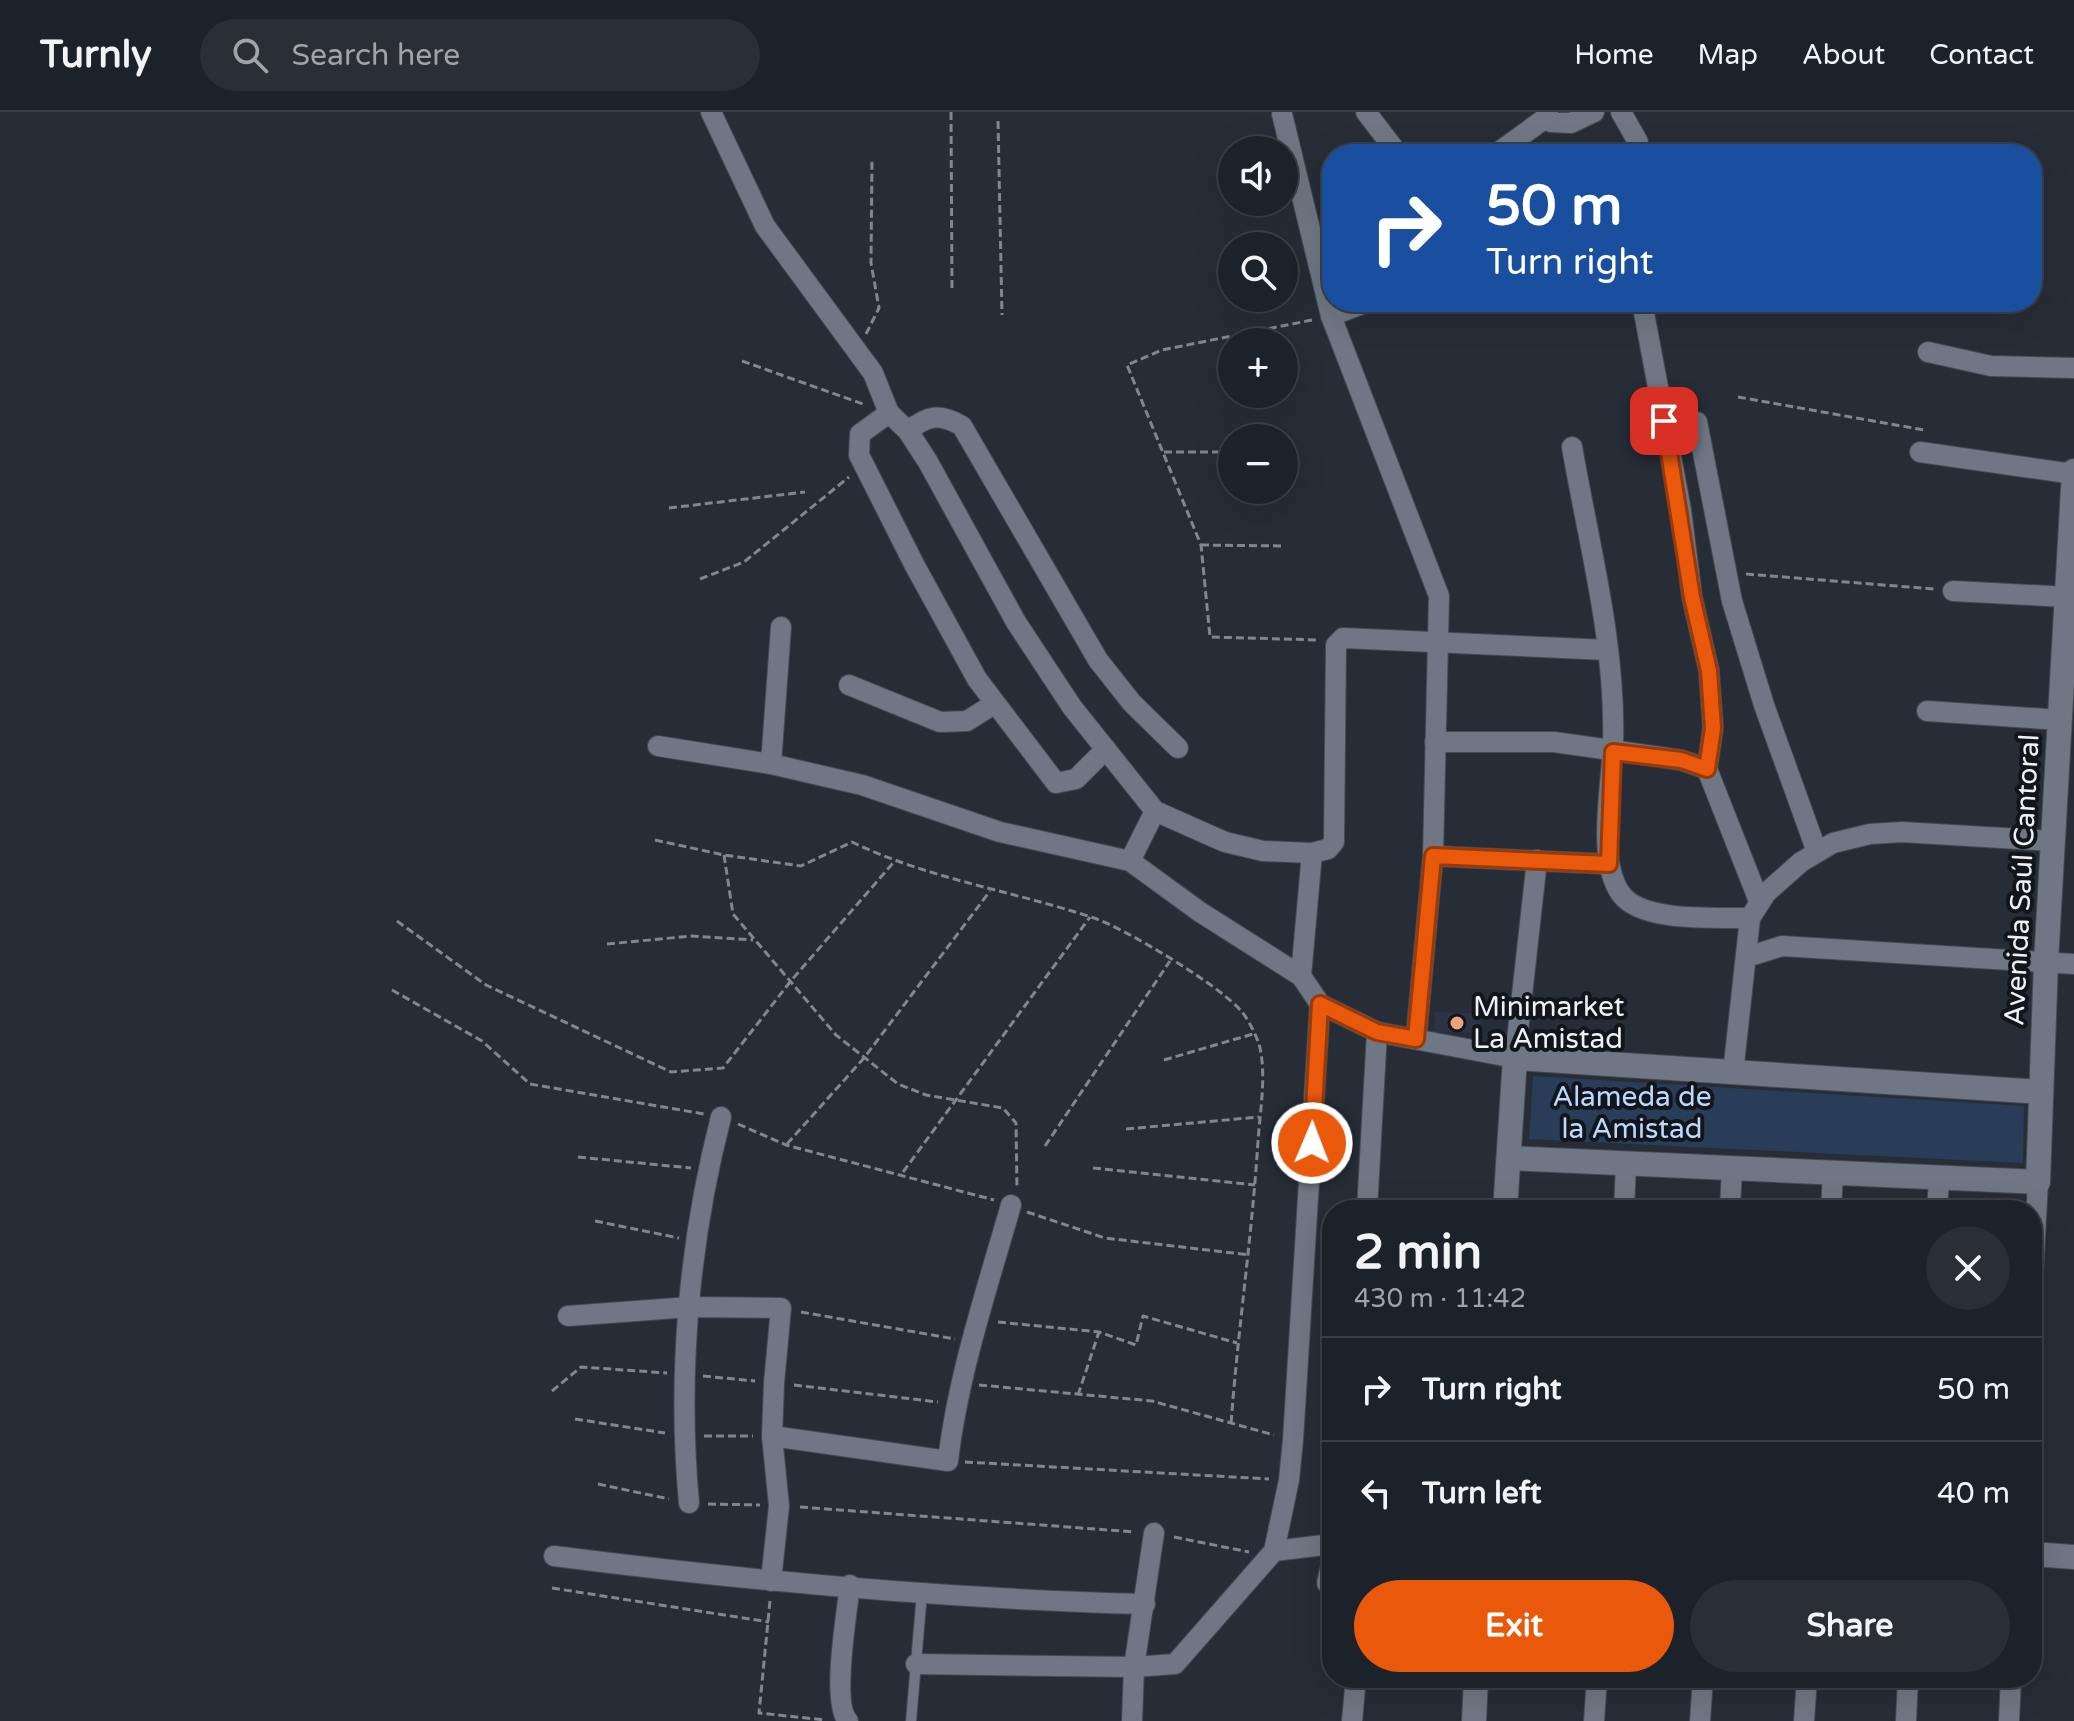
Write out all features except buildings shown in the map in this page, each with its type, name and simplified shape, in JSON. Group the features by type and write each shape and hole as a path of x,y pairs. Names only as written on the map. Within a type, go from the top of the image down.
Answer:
{"street":[{"path":"711,112 765,226 873,373 889,413 908,431 1016,622 1072,707 1155,811 1225,842 1263,851 1312,853 1328,849 1334,842 1337,640 1438,641 1608,650"},
{"path":"1509,144 1548,114 1551,122 1571,123 1594,112"},
{"path":"1621,112 1638,144"},
{"path":"1282,114 1322,279"},
{"path":"1375,116 1392,144"},
{"path":"1330,312 1380,452 1439,596 1433,856 1416,1039"},
{"path":"1331,316 1341,312"},
{"path":"1644,312 1681,510 1692,597 1709,671 1713,728 1707,769 1754,910 1733,1073"},
{"path":"1928,352 1991,366 2074,368"},
{"path":"889,413 860,434 857,445 921,579 994,704 1056,783 1076,779 1106,749"},
{"path":"908,431 924,419 944,416 962,426 1098,660 1132,703 1178,748"},
{"path":"1697,422 1727,573 1764,705 1817,852"},
{"path":"1572,447 1608,650 1614,716 1609,864 1621,894 1641,909 1680,916 1754,910 1817,852 1848,838 1902,832 2053,841"},
{"path":"1920,452 2074,473"},
{"name":"Avenida Saúl Cantoral","path":"2037,1200 2046,962 2060,720 2069,659 2068,597 2074,473"},
{"path":"1953,591 2068,597"},
{"path":"771,764 781,627"},
{"path":"849,685 921,718 940,722 967,721 994,704"},
{"path":"1927,711 2060,720"},
{"path":"1435,742 1554,742 1681,760 1707,769"},
{"path":"658,746 771,764 862,785 1000,832 1130,861 1200,912 1301,976 1320,1004 1377,1032 1515,1058 2041,1092"},
{"path":"1130,861 1155,811"},
{"path":"1301,976 1312,853"},
{"path":"1433,856 1609,864"},
{"path":"1506,1200 1515,1058 1537,860"},
{"path":"1747,957 1782,946 2074,964"},
{"path":"916,1664 1170,1665 1181,1660 1271,1554 1289,1480 1293,1440 1320,1004"},
{"path":"1368,1200 1377,1032"},
{"path":"689,1503 683,1436 683,1374 701,1196 721,1117"},
{"path":"1509,1158 1732,1167 1939,1180 2038,1182"},
{"path":"1624,1200 1626,1164"},
{"path":"1730,1200 1732,1167"},
{"path":"1832,1200 1833,1174"},
{"path":"1938,1200 1939,1180"},
{"path":"772,1436 948,1461 972,1343 1014,1207"},
{"path":"568,1316 690,1307 781,1308 772,1436 779,1506 771,1581"},
{"path":"1132,1721 1134,1667 1154,1533"},
{"path":"1271,1554 1322,1546"},
{"path":"2042,1555 2074,1557"},
{"path":"554,1556 771,1581 850,1585 1015,1601 1145,1604"},
{"path":"848,1721 842,1712 841,1686 850,1585"},
{"path":"1352,1721 1355,1688"},
{"path":"1474,1721 1476,1688"},
{"path":"1594,1721 1596,1688"},
{"path":"1700,1721 1702,1688"},
{"path":"1804,1721 1806,1688"},
{"path":"1906,1721 1908,1688"},
{"path":"2009,1721 2011,1688"}],"lane":[{"path":"911,1721 922,1593"}],"path":[{"path":"951,112 952,291"},
{"path":"998,121 1002,315"},
{"path":"857,353 879,308 871,263 872,158"},
{"path":"1331,316 1162,350 1127,365 1201,545 1210,637 1337,640"},
{"path":"742,361 889,413"},
{"path":"1738,397 1924,430"},
{"path":"1162,452 1218,452"},
{"path":"700,579 744,562 864,464"},
{"path":"669,508 805,492"},
{"path":"1201,545 1284,546"},
{"path":"1727,573 1953,591"},
{"path":"655,840 724,855 801,866 852,842 894,862 1090,917 1136,939 1242,1012 1259,1045 1261,1076 1250,1255 1237,1343 1231,1424"},
{"path":"724,855 733,914 836,1035 898,1084 953,1100 1003,1108 1016,1123 1014,1207"},
{"path":"397,921 486,985 671,1072 723,1068 790,982 894,862"},
{"path":"786,1145 864,1058 990,891"},
{"path":"902,1174 953,1100 1090,917"},
{"path":"607,944 692,936 753,940"},
{"path":"1045,1146 1170,961"},
{"path":"392,990 482,1041 530,1084 721,1117 786,1145 902,1174 1105,1238 1250,1255"},
{"path":"1164,1060 1253,1034"},
{"path":"1126,1129 1259,1117"},
{"path":"578,1157 707,1170"},
{"path":"1093,1168 1255,1185"},
{"path":"595,1221 698,1241"},
{"path":"781,1308 972,1343"},
{"path":"978,1320 1099,1332 1136,1345 1143,1316 1237,1343"},
{"path":"1078,1395 1099,1332"},
{"path":"552,1391 581,1367 683,1374 959,1404"},
{"path":"964,1383 1152,1401 1293,1440"},
{"path":"948,1461 1289,1480"},
{"path":"779,1506 1154,1533 1271,1554"},
{"path":"771,1581 759,1713 830,1721"},
{"path":"552,1588 769,1622"}],"shaded area":[{"name":"Minimarket La Amistad","path":"1435,1012 1481,1013 1480,1033 1434,1032"}],"green space":[{"name":"Alameda de la Amistad","path":"1533,1076 2024,1106 2023,1163 1529,1139"}],"place":[{"name":"Minimarket La Amistad","path":"1457,1023"}],"route":[{"path":"1312,1143 1320,1004 1377,1032 1416,1039 1433,856 1609,864 1607,852 1613,752 1681,760 1707,769 1713,728 1709,671 1692,597 1681,510 1664,421"}]}
